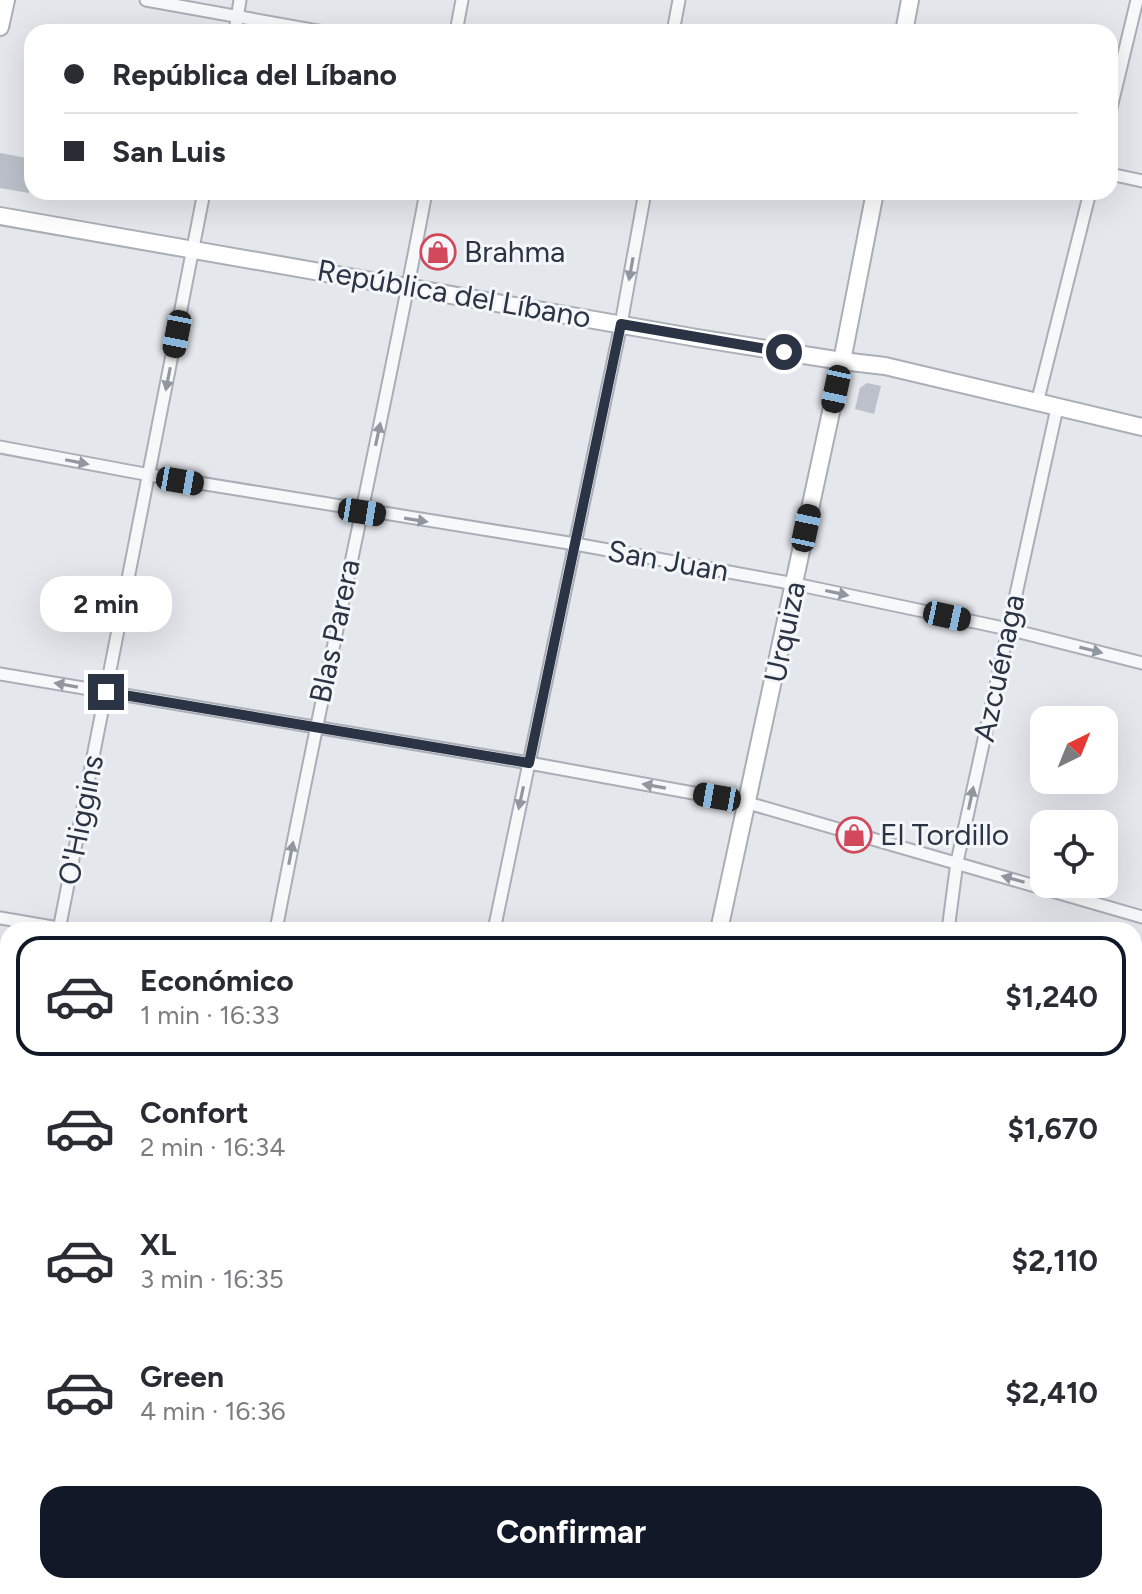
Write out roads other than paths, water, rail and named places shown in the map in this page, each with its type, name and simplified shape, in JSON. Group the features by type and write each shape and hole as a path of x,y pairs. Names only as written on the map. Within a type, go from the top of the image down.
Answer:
{"street":[{"path":"0,27 6,0"},
{"path":"146,0 280,24"},
{"path":"236,24 240,0"},
{"path":"458,24 462,0"},
{"path":"674,24 679,0"},
{"path":"906,24 910,0"},
{"path":"1118,79 1137,0"},
{"path":"1118,176 1142,181"},
{"name":"O'Higgins","path":"64,922 202,200"},
{"name":"Blas Parera","path":"278,922 314,728 362,512 424,200"},
{"path":"496,922 621,324 644,200"},
{"name":"Urquiza","path":"721,922 795,584 873,200"},
{"path":"1037,403 1088,200"},
{"name":"República del Líbano","path":"0,216 621,324 885,366 1142,427"},
{"name":"Azcuénaga","path":"949,922 957,862 1057,408"},
{"name":"San Juan","path":"0,447 362,512 575,544 795,584 1008,629 1142,663"},
{"path":"0,674 748,803 1142,917"},
{"path":"0,918 23,922"}],"place":[{"name":"Brahma","path":"438,252"},
{"name":"El Tordillo","path":"854,835"}]}
